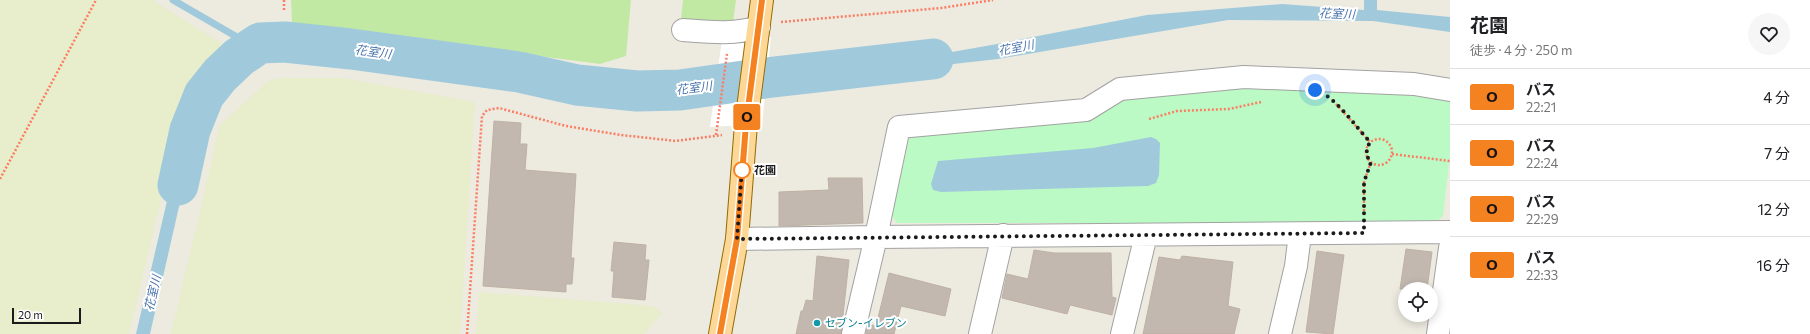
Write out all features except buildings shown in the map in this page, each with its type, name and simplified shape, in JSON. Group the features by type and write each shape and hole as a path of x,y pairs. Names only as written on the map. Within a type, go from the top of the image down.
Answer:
{"main road":[{"path":"720,334 737,239 746,129 762,0"}],"street":[{"path":"683,30 729,33 746,31 758,34"},
{"path":"853,334 876,237 899,127 1086,110 1120,89 1244,77 1414,84 1450,90"},
{"path":"737,239 1003,235 1450,232"},
{"path":"1280,334 1296,266 1300,234"},
{"path":"980,334 1003,235"},
{"path":"1122,334 1146,235"},
{"path":"1438,334 1450,248"}],"path":[{"path":"0,180 96,0"},
{"path":"284,0 284,11"},
{"path":"758,34 774,23 941,8 992,0"},
{"path":"716,135 728,49"},
{"path":"1330,99 1370,142"},
{"path":"1149,119 1177,111 1229,109 1268,100"},
{"path":"467,334 482,116 487,110 499,108 566,126 621,135 676,141 746,129"},
{"path":"1378,139 1386,140 1391,147 1392,154 1390,159 1384,164 1375,165 1366,155 1370,142 1378,139"},
{"path":"1392,154 1450,161"},
{"path":"1364,233 1364,182 1371,162"}],"green space":[{"path":"0,0 152,0 224,45 185,98 129,334 0,334"},
{"path":"291,0 631,0 626,56 600,64 432,42 359,30 292,24"},
{"path":"683,0 736,0 733,22 697,23 681,19"},
{"path":"280,78 342,78 475,102 460,334 171,334 220,125 268,81"},
{"path":"1321,85 1450,98 1450,155 1443,216 1435,223 897,223 892,216 909,138 917,131 1126,94 1227,86"},
{"path":"479,292 652,306 663,313 644,334 476,334"}],"water":[{"path":"1364,0 1377,0 1377,10 1450,17 1450,32 1373,21 1228,20 998,59 766,85 997,44 1147,15 1282,4 1364,10"},
{"path":"579,77 638,83 680,82 707,79 766,85 680,98 636,99 577,93"},
{"path":"184,128 196,132 150,334 136,334"},
{"path":"1151,137 1160,143 1159,175 1156,183 1148,186 941,192 933,190 931,184 938,161 1093,148"}],"pier":[{"path":"771,37 762,124 710,127 722,40"}],"waterway":[{"path":"173,0 237,37 260,43"},
{"name":"花室川","path":"178,185 190,130 204,95 220,75 239,57 260,43 285,42 351,49 519,72 577,85 637,91 680,90 765,78 933,59"}],"bus line":[{"name":"O","path":"720,334 737,239 746,124 762,0"}],"place":[{"name":"花園","path":"742,170"},
{"name":"セブン-イレブン","path":"817,323"}],"route":[{"path":"742,170 742,168 737,239 1003,235 1364,233 1364,182 1371,162 1366,155 1366,150 1370,142 1335,103 1322,92 1315,90"}]}
